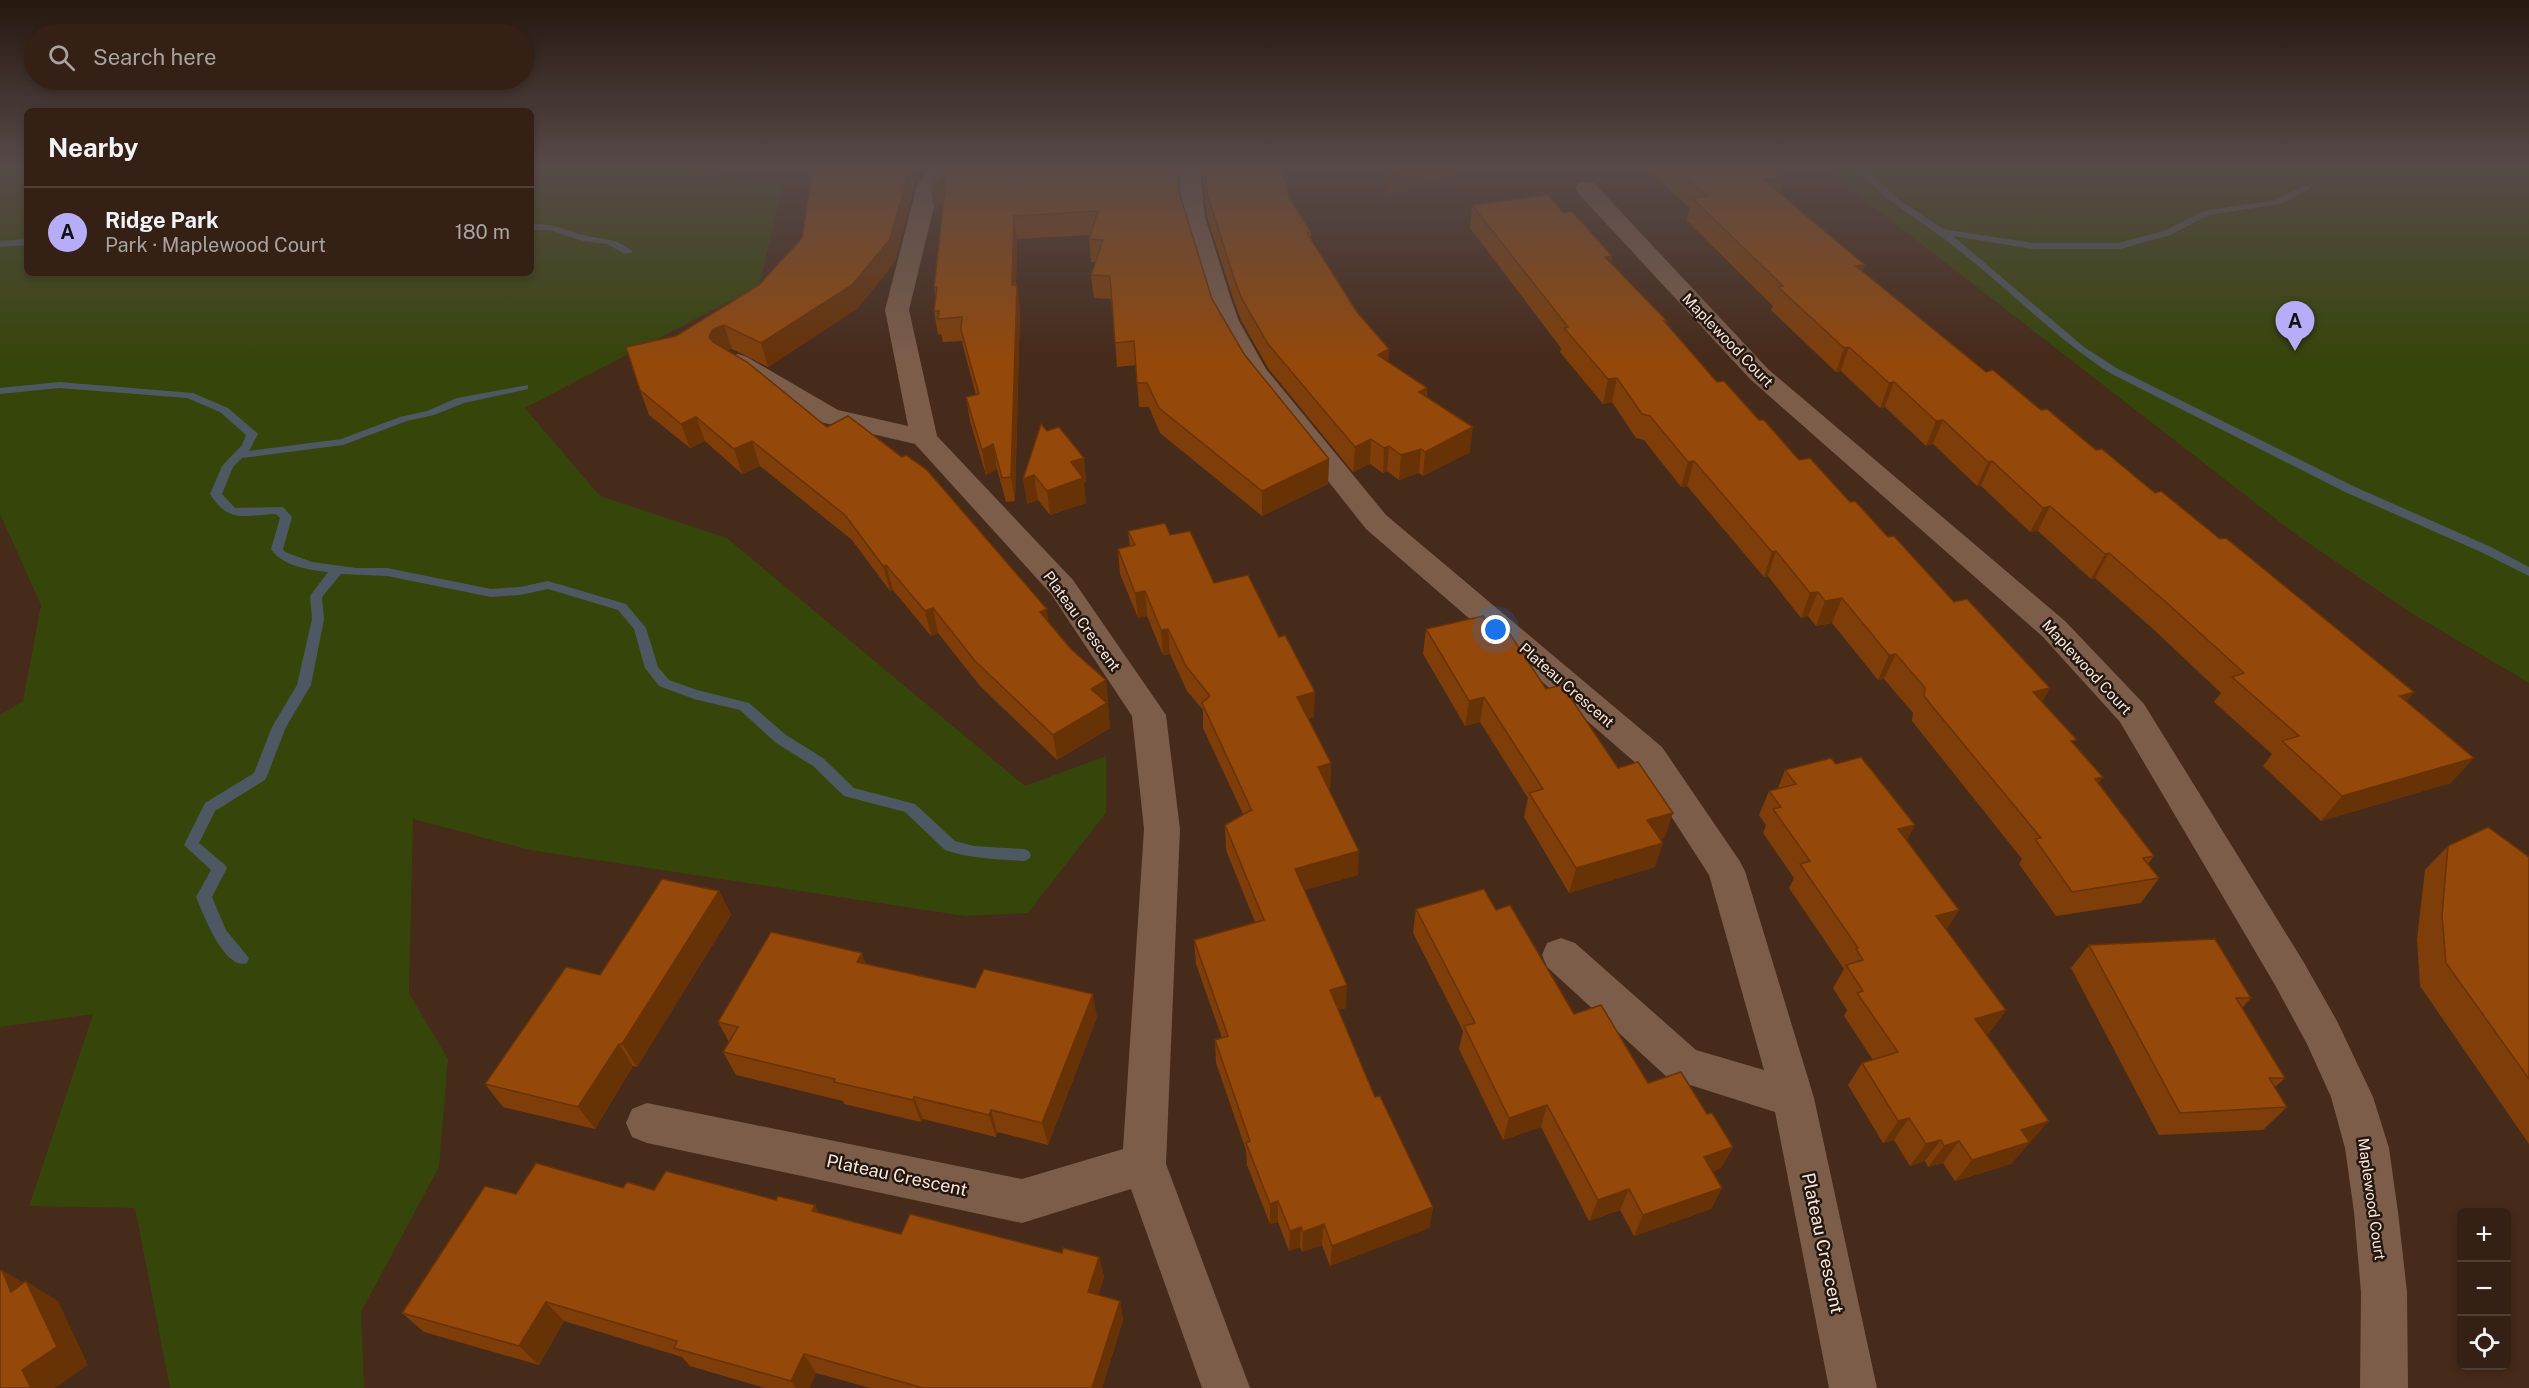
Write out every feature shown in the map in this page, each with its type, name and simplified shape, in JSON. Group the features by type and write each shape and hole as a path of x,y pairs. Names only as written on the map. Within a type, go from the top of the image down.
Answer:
{"street":[{"path":"731,358 828,416 924,438 897,310 916,232"},
{"name":"Plateau Crescent","path":"1199,232 1227,321 1255,372 1376,522 1650,756 1726,871 1793,1098 1853,1388"},
{"name":"Maplewood Court","path":"1627,232 1759,374 2054,629 2132,713 2289,973 2323,1034 2352,1097 2367,1148 2376,1212 2384,1292 2384,1388"},
{"name":"Plateau Crescent","path":"924,438 1062,587 1149,715 1162,829 1144,1164 1226,1388"},
{"path":"1562,955 1683,1065 1793,1098"},
{"name":"Plateau Crescent","path":"647,1123 1023,1202 1144,1164"}],"green space":[{"path":"0,232 24,232 24,276 534,276 534,232 772,232 759,286 525,408 600,496 727,538 1025,786 1106,756 1106,813 1028,913 965,916 530,850 413,819 409,993 448,1059 439,1167 361,1312 364,1388 170,1388 135,1208 29,1206 93,1014 0,1027 0,715 23,701 41,605 0,514"},
{"path":"1906,232 2529,232 2529,683 2413,614 2298,536"}],"building":[{"path":"803,232 892,232 890,239 852,285 761,343 724,325 713,329 709,337 713,342 747,362 827,427 848,416 902,457 906,455 927,470 1047,609 1040,612 1071,649 1106,680 1091,689 1107,703 1053,735 975,661 933,608 925,611 886,565 883,566 845,515 752,441 734,449 696,417 681,424 640,390 626,347 676,336 759,285 802,238"},
{"path":"940,232 1014,232 1012,285 1017,285 1011,477 1002,478 993,444 982,450 966,397 979,394 961,330 962,317 938,319 939,311 934,311 937,287 934,288"},
{"path":"1091,232 1191,232 1212,299 1244,354 1329,459 1262,491 1159,408 1147,383 1137,383 1134,341 1115,343 1110,276 1091,275 1103,240 1089,239"},
{"path":"1219,232 1311,232 1307,233 1357,312 1389,349 1378,355 1427,388 1419,392 1473,427 1425,452 1421,449 1401,455 1389,446 1384,448 1371,439 1355,447 1268,344 1241,297"},
{"path":"1493,232 1590,232 1612,256 1605,257 1667,321 1664,321 1717,382 1724,381 1759,420 1764,420 1799,460 1810,458 1850,502 1855,501 1888,537 1894,536 1954,602 1967,599 2050,688 2033,692 2077,740 2071,741 2103,777 2095,779 2154,856 2143,858 2159,878 2072,892 2035,839 2041,838 1924,696 1925,688 1896,654 1889,655 1842,598 1825,601 1818,592 1810,593 1776,551 1772,552 1694,461 1688,462 1650,416 1642,414 1617,378 1608,379 1564,328 1568,327"},
{"path":"1727,232 1826,232 1865,265 1856,266 1986,372 1993,370 2041,410 2047,409 2096,450 2102,449 2155,493 2161,491 2220,539 2226,538 2414,692 2400,696 2474,758 2342,796 2282,741 2299,736 2232,677 2244,673 2109,553 2105,554 2050,506 2043,508 1992,461 1988,462 1943,420 1936,421 1894,382 1889,383 1849,347 1844,348 1778,287 1783,286"},
{"path":"1041,424 1047,431 1059,427 1084,458 1071,462 1083,478 1047,491 1034,475 1023,479"},
{"path":"1165,523 1170,535 1190,531 1214,583 1248,575 1279,637 1285,635 1315,692 1297,697 1331,763 1318,767 1359,851 1295,869 1347,985 1330,990 1375,1097 1380,1096 1433,1207 1332,1246 1324,1224 1303,1232 1301,1227 1290,1231 1278,1201 1270,1204 1246,1143 1250,1141 1215,1040 1228,1036 1194,940 1264,920 1225,825 1252,811 1202,703 1210,696 1186,666 1168,629 1161,630 1145,591 1135,593 1118,549 1135,545 1128,531"},
{"path":"1483,616 1493,631 1506,628 1546,689 1562,685 1618,768 1638,762 1673,813 1647,820 1663,843 1576,868 1529,793 1543,789 1484,697 1469,701 1426,629"},
{"path":"1861,757 1915,825 1898,829 1959,910 1936,916 2006,1010 1975,1019 2049,1121 2021,1130 2030,1142 1972,1160 1959,1141 1944,1146 1941,1140 1926,1144 1909,1118 1898,1121 1862,1063 1898,1052 1857,993 1863,991 1846,965 1863,960 1856,949 1858,948 1800,864 1810,861 1773,809 1781,807 1769,791 1796,784 1785,770 1831,758 1836,764"},
{"path":"2488,827 2529,857 2529,1079 2446,963 2442,915 2448,846"},
{"path":"662,879 719,891 622,1044 619,1044 578,1107 485,1084 566,967 600,975"},
{"path":"1484,889 1496,910 1510,905 1574,1014 1601,1005 1648,1083 1681,1072 1707,1114 1712,1113 1733,1147 1704,1157 1722,1188 1643,1215 1629,1189 1598,1200 1547,1105 1509,1118 1464,1026 1475,1023 1416,909"},
{"path":"771,932 862,953 857,962 975,988 984,969 1093,994 1042,1123 991,1110 989,1115 914,1097 913,1100 834,1082 835,1079 723,1052 738,1027 718,1022"},
{"path":"2215,939 2251,998 2236,998 2285,1078 2269,1078 2287,1107 2180,1113 2089,945"},
{"path":"536,1163 623,1188 627,1182 654,1190 666,1171 776,1200 778,1196 815,1205 812,1211 901,1234 910,1214 1062,1253 1063,1248 1099,1257 1088,1292 1120,1301 1092,1388 923,1388 804,1354 791,1381 674,1348 677,1341 546,1302 519,1346 402,1313 485,1186 516,1194"},
{"path":"2,1270 11,1292 26,1281 57,1347 22,1370 31,1388 0,1388 0,1271"}],"waterway":[{"path":"565,232 583,238 609,241 628,252"},
{"path":"1940,232 2080,349 2114,371 2349,489 2487,550 2529,572"},
{"path":"1943,232 2033,246 2120,246 2169,232"},
{"path":"0,244 24,242"},
{"path":"0,391 59,385 189,395 224,410 252,434 247,446 228,466 216,494 223,505 232,512 279,510 286,517 277,549 281,555 310,566 338,570"},
{"path":"239,455 343,442 404,419 430,413 461,400 524,387"},
{"path":"241,958 220,934 204,897 219,868 191,845 210,807 260,776 279,727 304,685 318,619 316,596 338,570"},
{"path":"338,570 387,572 491,593 520,591 548,585 622,607 640,628 652,668 664,683 694,694 744,706 781,739 818,762 849,792 910,808 950,846 974,852 1024,855"}],"place":[{"name":"Ridge Park","path":"2295,351"}]}
